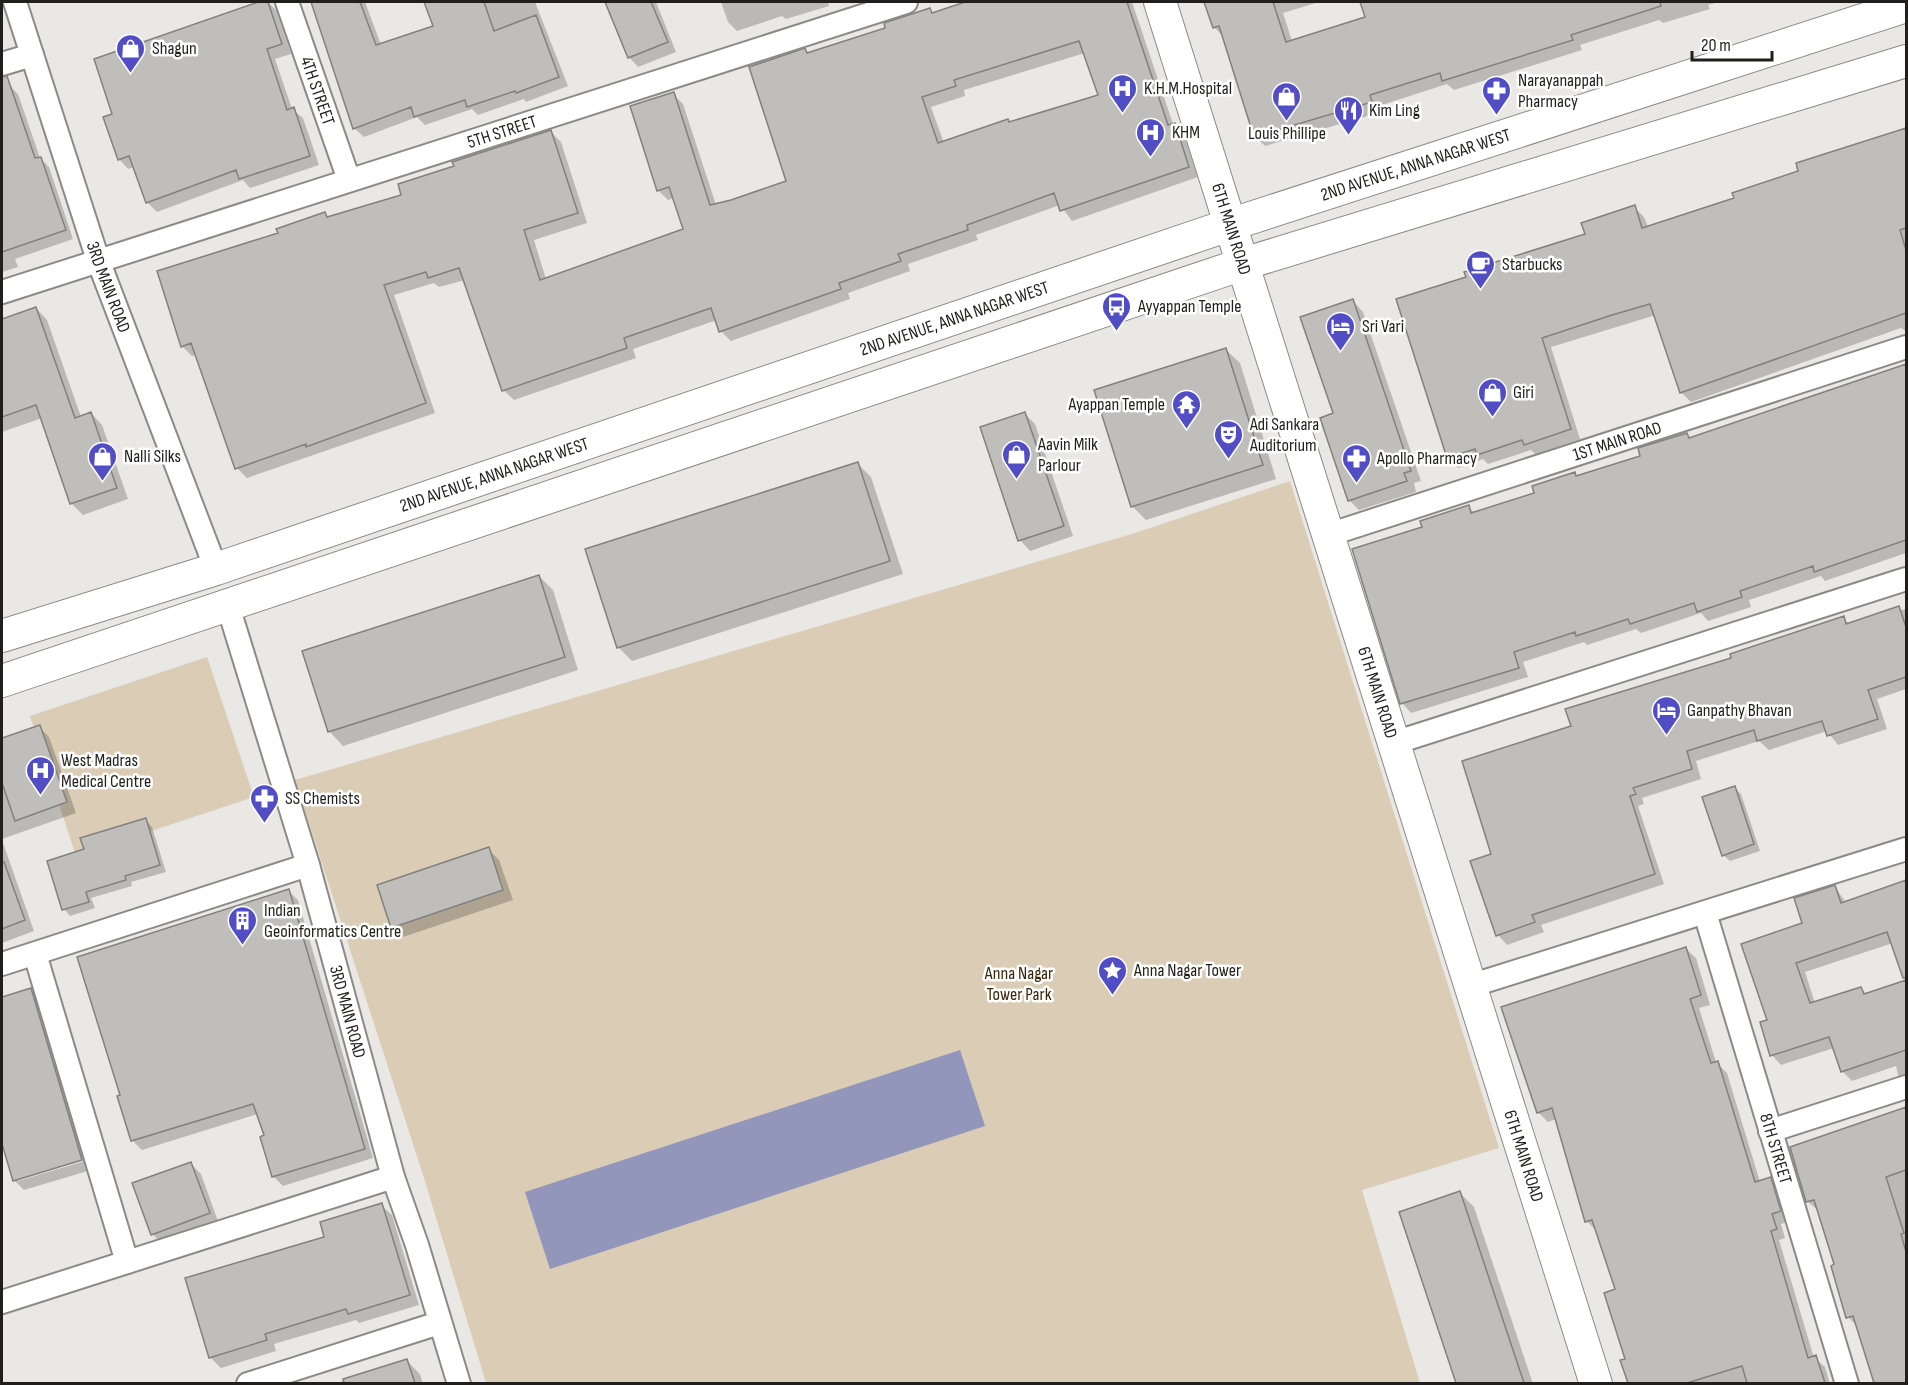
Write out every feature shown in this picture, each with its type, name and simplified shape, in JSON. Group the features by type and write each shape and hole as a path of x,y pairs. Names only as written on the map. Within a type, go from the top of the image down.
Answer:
{"main road":[{"name":"6TH MAIN ROAD","path":"1160,2 1232,224 1596,1383"},
{"name":"2ND AVENUE, ANNA NAGAR WEST","path":"2,636 216,569 1232,224 1906,6"},
{"path":"2,681 1243,264 1906,61"}],"street":[{"name":"3RD MAIN ROAD","path":"15,2 98,260 216,569"},
{"name":"4TH STREET","path":"287,2 349,180"},
{"name":"5TH STREET","path":"2,292 349,180 869,7 906,2"},
{"path":"2,64 32,55"},
{"name":"1ST MAIN ROAD","path":"1328,535 1906,347"},
{"path":"1394,743 1906,579"},
{"name":"3RD MAIN ROAD","path":"228,606 308,865 393,1177 417,1245 459,1383"},
{"path":"1470,986 1906,849"},
{"path":"2,964 308,865"},
{"name":"8TH STREET","path":"1705,913 1847,1383"},
{"path":"35,954 127,1262"},
{"path":"1770,1131 1906,1087"},
{"path":"2,1302 393,1177"},
{"path":"248,1383 439,1323"}],"green space":[{"name":"Anna Nagar Tower Park","path":"1290,481 1499,1148 1362,1190 1420,1383 486,1383 424,1178 295,780 1135,533"},
{"path":"207,657 254,797 76,856 30,716"}],"water":[{"path":"960,1050 985,1126 550,1269 525,1192"}],"building":[{"path":"258,2 268,2 282,44 267,49 287,110 294,107 310,156 239,179 236,170 146,203 129,156 118,160 103,117 112,114 94,59"},
{"path":"311,2 360,2 376,45 433,26 424,2 484,2 494,31 536,15 559,77 516,93 515,91 467,107 465,100 414,117 411,107 353,129"},
{"path":"605,2 651,2 668,42 628,58"},
{"path":"965,2 1127,2 1168,125 1175,123 1189,167 1060,211 1054,193 967,225 968,230 898,254 901,261 839,283 841,289 719,332 711,308 624,338 627,348 502,391 459,268 428,278 426,272 384,285 426,403 306,447 306,444 235,469 191,343 181,347 157,271 278,233 276,229 325,212 327,217 401,195 398,184 454,166 452,162 551,130 578,213 524,230 540,280 683,229 669,187 657,191 630,106 674,92 710,205 731,200 786,181 749,67 805,48 807,53 885,28 884,23 930,8 932,13","holes":["1079,41 1098,95 1009,122 1008,119 938,143 922,97 956,86 954,80"]},
{"path":"1204,2 1273,2 1286,42 1365,17 1360,2 1660,2 1661,6 1571,35 1573,40 1442,81 1440,73 1370,95 1372,102 1254,137 1219,26 1213,28"},
{"path":"7,76 35,158 41,157 66,230 2,252 2,77"},
{"path":"1906,128 1906,228 1900,230 1906,250 1906,313 1680,393 1650,304 1612,315 1542,338 1571,429 1524,445 1522,440 1477,455 1475,449 1447,458 1396,299 1466,277 1464,272 1585,234 1581,223 1635,205 1642,228 1734,198 1732,193 1798,171 1796,163"},
{"path":"1353,299 1411,471 1404,473 1407,481 1348,501 1320,418 1333,413 1300,317"},
{"path":"36,307 75,418 91,412 117,488 70,504 36,405 2,417 2,319"},
{"name":"Ayappan Temple","path":"1226,348 1263,465 1131,507 1094,390"},
{"path":"1906,364 1906,540 1814,572 1813,566 1740,591 1742,597 1697,612 1694,603 1630,624 1628,619 1576,636 1575,632 1514,652 1519,668 1400,704 1352,549 1422,527 1420,521 1469,505 1471,513 1534,493 1532,486 1575,472 1576,476 1640,456 1638,448 1687,433 1689,438"},
{"path":"1025,412 1064,526 1018,541 980,427"},
{"path":"858,462 890,561 617,648 585,549"},
{"path":"539,575 565,657 328,732 302,651"},
{"path":"1899,606 1906,627 1906,677 1868,690 1878,719 1827,736 1822,721 1757,741 1754,730 1687,751 1692,769 1633,788 1636,794 1630,796 1655,874 1532,915 1535,922 1496,936 1470,861 1491,854 1462,761 1571,726 1565,709 1731,658 1730,654 1844,616 1846,624"},
{"path":"40,725 67,802 15,821 2,783 2,738"},
{"path":"1735,786 1754,844 1722,856 1702,797"},
{"path":"146,818 160,865 125,876 126,880 86,892 89,902 62,910 47,861 84,849 80,838"},
{"path":"489,847 503,890 391,928 377,885"},
{"path":"2,862 4,862 25,920 2,929"},
{"path":"1906,880 1906,978 1903,978 1887,932 1796,963 1810,1003 1861,987 1864,994 1906,980 1906,1050 1841,1072 1829,1037 1770,1056 1760,1022 1767,1020 1741,944 1802,923 1794,898 1835,885 1841,903"},
{"path":"289,889 365,1149 272,1177 260,1137 264,1135 253,1104 131,1141 117,1096 120,1095 77,957"},
{"path":"1686,947 1701,995 1690,999 1711,1063 1718,1061 1755,1182 1771,1177 1781,1211 1772,1214 1777,1229 1771,1231 1808,1358 1816,1355 1825,1383 1747,1383 1742,1366 1687,1383 1628,1383 1620,1360 1625,1359 1604,1293 1615,1289 1592,1220 1585,1222 1552,1108 1537,1113 1501,1007"},
{"path":"31,988 82,1160 13,1181 2,1144 2,997"},
{"path":"1906,1107 1906,1170 1886,1177 1904,1233 1901,1234 1906,1252 1906,1383 1874,1383 1853,1316 1846,1318 1831,1266 1834,1264 1814,1200 1806,1202 1790,1147"},
{"path":"191,1162 210,1213 151,1235 132,1183"},
{"path":"1460,1191 1524,1383 1456,1383 1399,1212"},
{"path":"382,1203 410,1295 348,1314 346,1309 265,1334 267,1340 209,1358 185,1278 324,1237 320,1222"},
{"path":"407,1359 415,1383 344,1383 343,1379"}],"place":[{"name":"Shagun","path":"131,74"},
{"name":"K.H.M.Hospital","path":"1123,114"},
{"name":"Narayanappah Pharmacy","path":"1497,116"},
{"name":"Louis Phillipe","path":"1287,122"},
{"name":"Kim Ling","path":"1348,136"},
{"name":"KHM","path":"1151,158"},
{"name":"Starbucks","path":"1481,290"},
{"name":"Ayyappan Temple","path":"1117,332"},
{"name":"Sri Vari","path":"1341,352"},
{"name":"Giri","path":"1492,418"},
{"name":"Ayappan Temple","path":"1186,430"},
{"name":"Adi Sankara Auditorium","path":"1229,460"},
{"name":"Aavin Milk Parlour","path":"1017,480"},
{"name":"Nalli Silks","path":"103,482"},
{"name":"Apollo Pharmacy","path":"1356,484"},
{"name":"Ganpathy Bhavan","path":"1666,736"},
{"name":"West Madras Medical Centre","path":"40,796"},
{"name":"SS Chemists","path":"264,824"},
{"name":"Indian Geoinformatics Centre","path":"243,946"},
{"name":"Anna Nagar Tower","path":"1113,996"}]}
